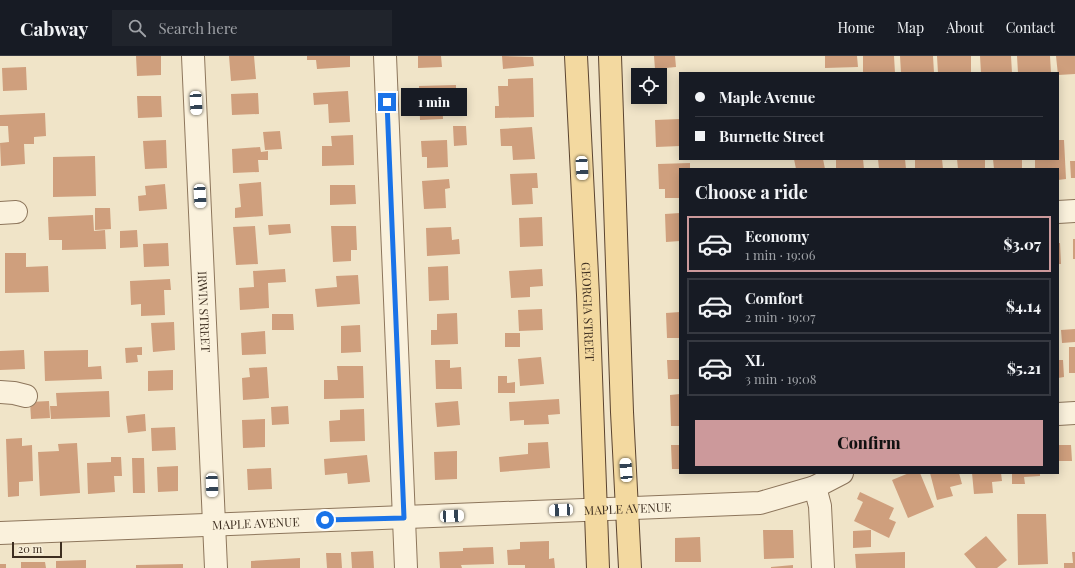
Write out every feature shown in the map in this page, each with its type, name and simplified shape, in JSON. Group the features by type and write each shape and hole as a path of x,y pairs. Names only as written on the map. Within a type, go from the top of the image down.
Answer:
{"main road":[{"name":"GEORGIA STREET","path":"576,56 588,295 598,568"},
{"path":"610,56 622,412 630,568"}],"street":[{"name":"IRWIN STREET","path":"193,56 216,568"},
{"path":"385,56 406,568"},
{"path":"1059,212 1075,211"},
{"path":"0,392 26,396"},
{"path":"1059,414 1075,413"},
{"name":"MAPLE AVENUE","path":"0,533 404,518 760,502 815,487 840,474"},
{"path":"815,487 820,506 823,568"}],"building":[{"path":"136,56 161,56 161,75 137,76"},
{"path":"229,56 254,56 256,79 231,81"},
{"path":"307,56 350,56 350,67 317,69 316,60 307,60"},
{"path":"418,56 441,56 442,67 418,68"},
{"path":"502,56 533,57 534,66 503,69"},
{"path":"654,56 675,56 676,67 655,68"},
{"path":"825,56 857,56 858,67 825,68"},
{"path":"863,56 894,56 895,72 863,72"},
{"path":"900,56 933,56 934,72 901,72"},
{"path":"937,56 971,56 971,72 938,72"},
{"path":"980,56 1011,56 1012,72 981,72"},
{"path":"1017,56 1050,56 1051,72 1018,72"},
{"path":"1056,56 1075,56 1075,74 1059,75 1059,72 1058,72"},
{"path":"26,67 27,90 3,91 2,68"},
{"path":"533,78 534,117 495,118 495,106 499,106 498,86 508,86 508,79"},
{"path":"456,85 456,96 442,96 443,119 420,120 419,86"},
{"path":"348,91 350,122 329,123 328,104 314,105 313,93"},
{"path":"258,93 259,114 232,115 231,94"},
{"path":"137,96 161,96 162,117 138,118"},
{"path":"45,113 46,136 34,137 34,144 24,144 25,164 1,166 0,143 9,142 8,126 0,126 0,115"},
{"path":"679,119 679,146 656,147 655,120"},
{"path":"453,126 466,126 467,145 454,146"},
{"path":"532,127 535,159 513,160 512,146 501,146 500,129"},
{"path":"280,131 282,149 265,150 263,132"},
{"path":"353,135 354,165 322,166 322,146 332,146 331,136"},
{"path":"166,140 167,168 145,169 143,141"},
{"path":"447,140 448,167 427,168 427,157 422,157 421,141"},
{"path":"1059,140 1064,140 1066,179 1059,180 1059,168 1035,168 1035,160 1059,160"},
{"path":"260,147 261,152 268,151 268,160 258,160 259,172 233,173 232,149"},
{"path":"95,156 96,196 53,197 53,157"},
{"path":"794,160 823,160 825,168 796,168"},
{"path":"836,160 863,160 864,168 836,168"},
{"path":"878,160 905,160 906,168 879,168"},
{"path":"915,160 942,160 943,168 915,168"},
{"path":"957,160 985,160 985,168 958,168"},
{"path":"993,160 1022,160 1022,168 994,168"},
{"path":"1070,161 1075,161 1075,178 1071,178"},
{"path":"690,163 690,168 679,168 679,198 665,198 665,189 659,189 658,164"},
{"path":"537,173 538,188 532,188 533,204 512,205 510,174"},
{"path":"449,179 450,188 445,189 446,208 424,209 422,181"},
{"path":"261,182 263,216 235,218 235,208 241,207 239,184"},
{"path":"165,184 167,209 139,211 138,196 146,195 145,186"},
{"path":"330,185 355,185 356,204 330,205"},
{"path":"95,208 110,208 111,229 95,230"},
{"path":"679,213 679,241 666,242 665,214"},
{"path":"93,215 94,231 105,230 106,249 62,250 62,240 49,240 48,217"},
{"path":"542,217 543,246 520,247 519,218"},
{"path":"290,224 291,233 269,235 268,225"},
{"path":"255,226 258,264 236,265 233,227"},
{"path":"331,226 356,226 357,250 351,250 351,261 333,262"},
{"path":"451,227 452,240 459,239 460,254 427,256 426,228"},
{"path":"137,230 138,247 120,248 120,231"},
{"path":"1073,239 1075,239 1075,259 1073,259"},
{"path":"168,243 169,266 144,267 143,244"},
{"path":"1059,243 1060,243 1061,264 1059,264"},
{"path":"5,253 26,253 26,267 48,266 49,292 5,293"},
{"path":"448,266 449,300 429,301 428,267"},
{"path":"285,269 286,282 268,283 269,308 240,310 239,288 254,287 253,271"},
{"path":"542,269 543,286 530,287 530,297 511,298 509,271"},
{"path":"358,275 360,304 317,307 315,289 337,287 336,276"},
{"path":"170,279 171,290 164,290 165,315 141,316 141,304 131,305 130,281"},
{"path":"542,309 543,330 519,331 518,310"},
{"path":"679,312 679,338 667,338 666,313"},
{"path":"457,313 458,344 431,345 431,330 437,330 437,314"},
{"path":"272,314 293,314 294,330 272,330"},
{"path":"174,322 175,350 153,352 151,323"},
{"path":"360,325 361,352 341,353 341,326"},
{"path":"1075,329 1075,342 1062,343 1061,330"},
{"path":"265,331 266,354 242,355 241,333"},
{"path":"505,333 520,333 520,347 505,347"},
{"path":"142,347 142,355 137,355 138,362 126,363 125,348"},
{"path":"1069,347 1075,347 1075,373 1069,373"},
{"path":"24,350 25,369 0,370 0,351"},
{"path":"88,350 88,367 101,366 102,379 45,381 44,351"},
{"path":"541,357 544,384 520,386 518,359"},
{"path":"435,360 450,360 450,368 461,367 462,389 436,389"},
{"path":"667,360 679,360 679,379 668,379"},
{"path":"1059,360 1063,360 1064,377 1059,378"},
{"path":"337,366 363,366 364,398 324,399 324,380 338,380"},
{"path":"267,367 269,398 243,400 242,378 250,377 249,368"},
{"path":"173,370 173,390 148,391 148,371"},
{"path":"498,376 507,376 507,383 515,382 515,393 498,393"},
{"path":"109,391 110,417 51,419 50,406 57,406 56,393"},
{"path":"679,394 679,426 671,426 670,395"},
{"path":"559,399 560,414 548,415 549,424 524,425 524,420 510,421 509,402"},
{"path":"49,401 50,418 31,419 30,402"},
{"path":"458,401 460,425 437,427 435,403"},
{"path":"288,406 289,424 272,425 271,407"},
{"path":"364,409 365,441 330,442 329,421 340,420 340,410"},
{"path":"145,414 146,431 128,433 126,416"},
{"path":"265,419 265,447 243,448 242,420"},
{"path":"175,427 176,450 152,451 151,428"},
{"path":"22,438 22,446 32,445 33,481 19,482 19,496 8,497 6,439"},
{"path":"548,442 550,468 500,472 499,457 528,454 528,443"},
{"path":"77,443 80,493 40,496 38,452 59,451 58,444"},
{"path":"671,445 679,445 679,469 672,469"},
{"path":"1059,445 1071,445 1072,461 1059,461"},
{"path":"457,451 457,479 435,480 434,452"},
{"path":"367,455 370,482 348,484 347,473 325,475 324,459"},
{"path":"111,457 121,457 122,476 114,476 115,492 88,494 87,463 111,462"},
{"path":"132,458 144,458 145,493 133,493"},
{"path":"178,466 178,491 158,492 157,467"},
{"path":"271,468 272,489 248,490 247,469"},
{"path":"907,474 920,474 934,507 908,518 892,480"},
{"path":"930,474 959,474 962,484 950,487 953,496 937,500"},
{"path":"972,474 1001,474 1002,481 992,482 993,493 974,494"},
{"path":"1012,474 1040,474 1040,476 1024,477 1025,484 1012,484"},
{"path":"860,492 894,508 889,519 896,522 889,538 854,521 863,502 857,499"},
{"path":"1017,514 1046,514 1048,564 1018,565"},
{"path":"763,530 793,530 794,558 764,559"},
{"path":"871,530 871,547 853,548 853,531"},
{"path":"986,536 1007,560 997,568 976,568 964,554"},
{"path":"700,537 701,562 675,562 675,538"},
{"path":"549,541 549,559 554,558 555,568 525,568 525,565 508,565 507,550 520,549 520,542"},
{"path":"493,547 494,564 461,565 462,568 440,568 439,552 463,551 463,548"},
{"path":"373,551 374,568 352,568 351,552"},
{"path":"905,552 905,568 856,568 855,554"},
{"path":"1072,552 1075,552 1075,568 1064,568 1064,563 1073,563"},
{"path":"326,553 341,553 342,568 327,568"},
{"path":"300,558 300,568 251,568 251,561"},
{"path":"86,560 86,568 56,568 56,561"},
{"path":"21,562 45,562 46,568 21,568"},
{"path":"0,564 6,564 6,568 0,568"},
{"path":"183,564 183,568 136,568 136,565"},
{"path":"793,565 793,568 771,568 771,567"}],"route":[{"path":"325,520 404,518 387,102"}]}
